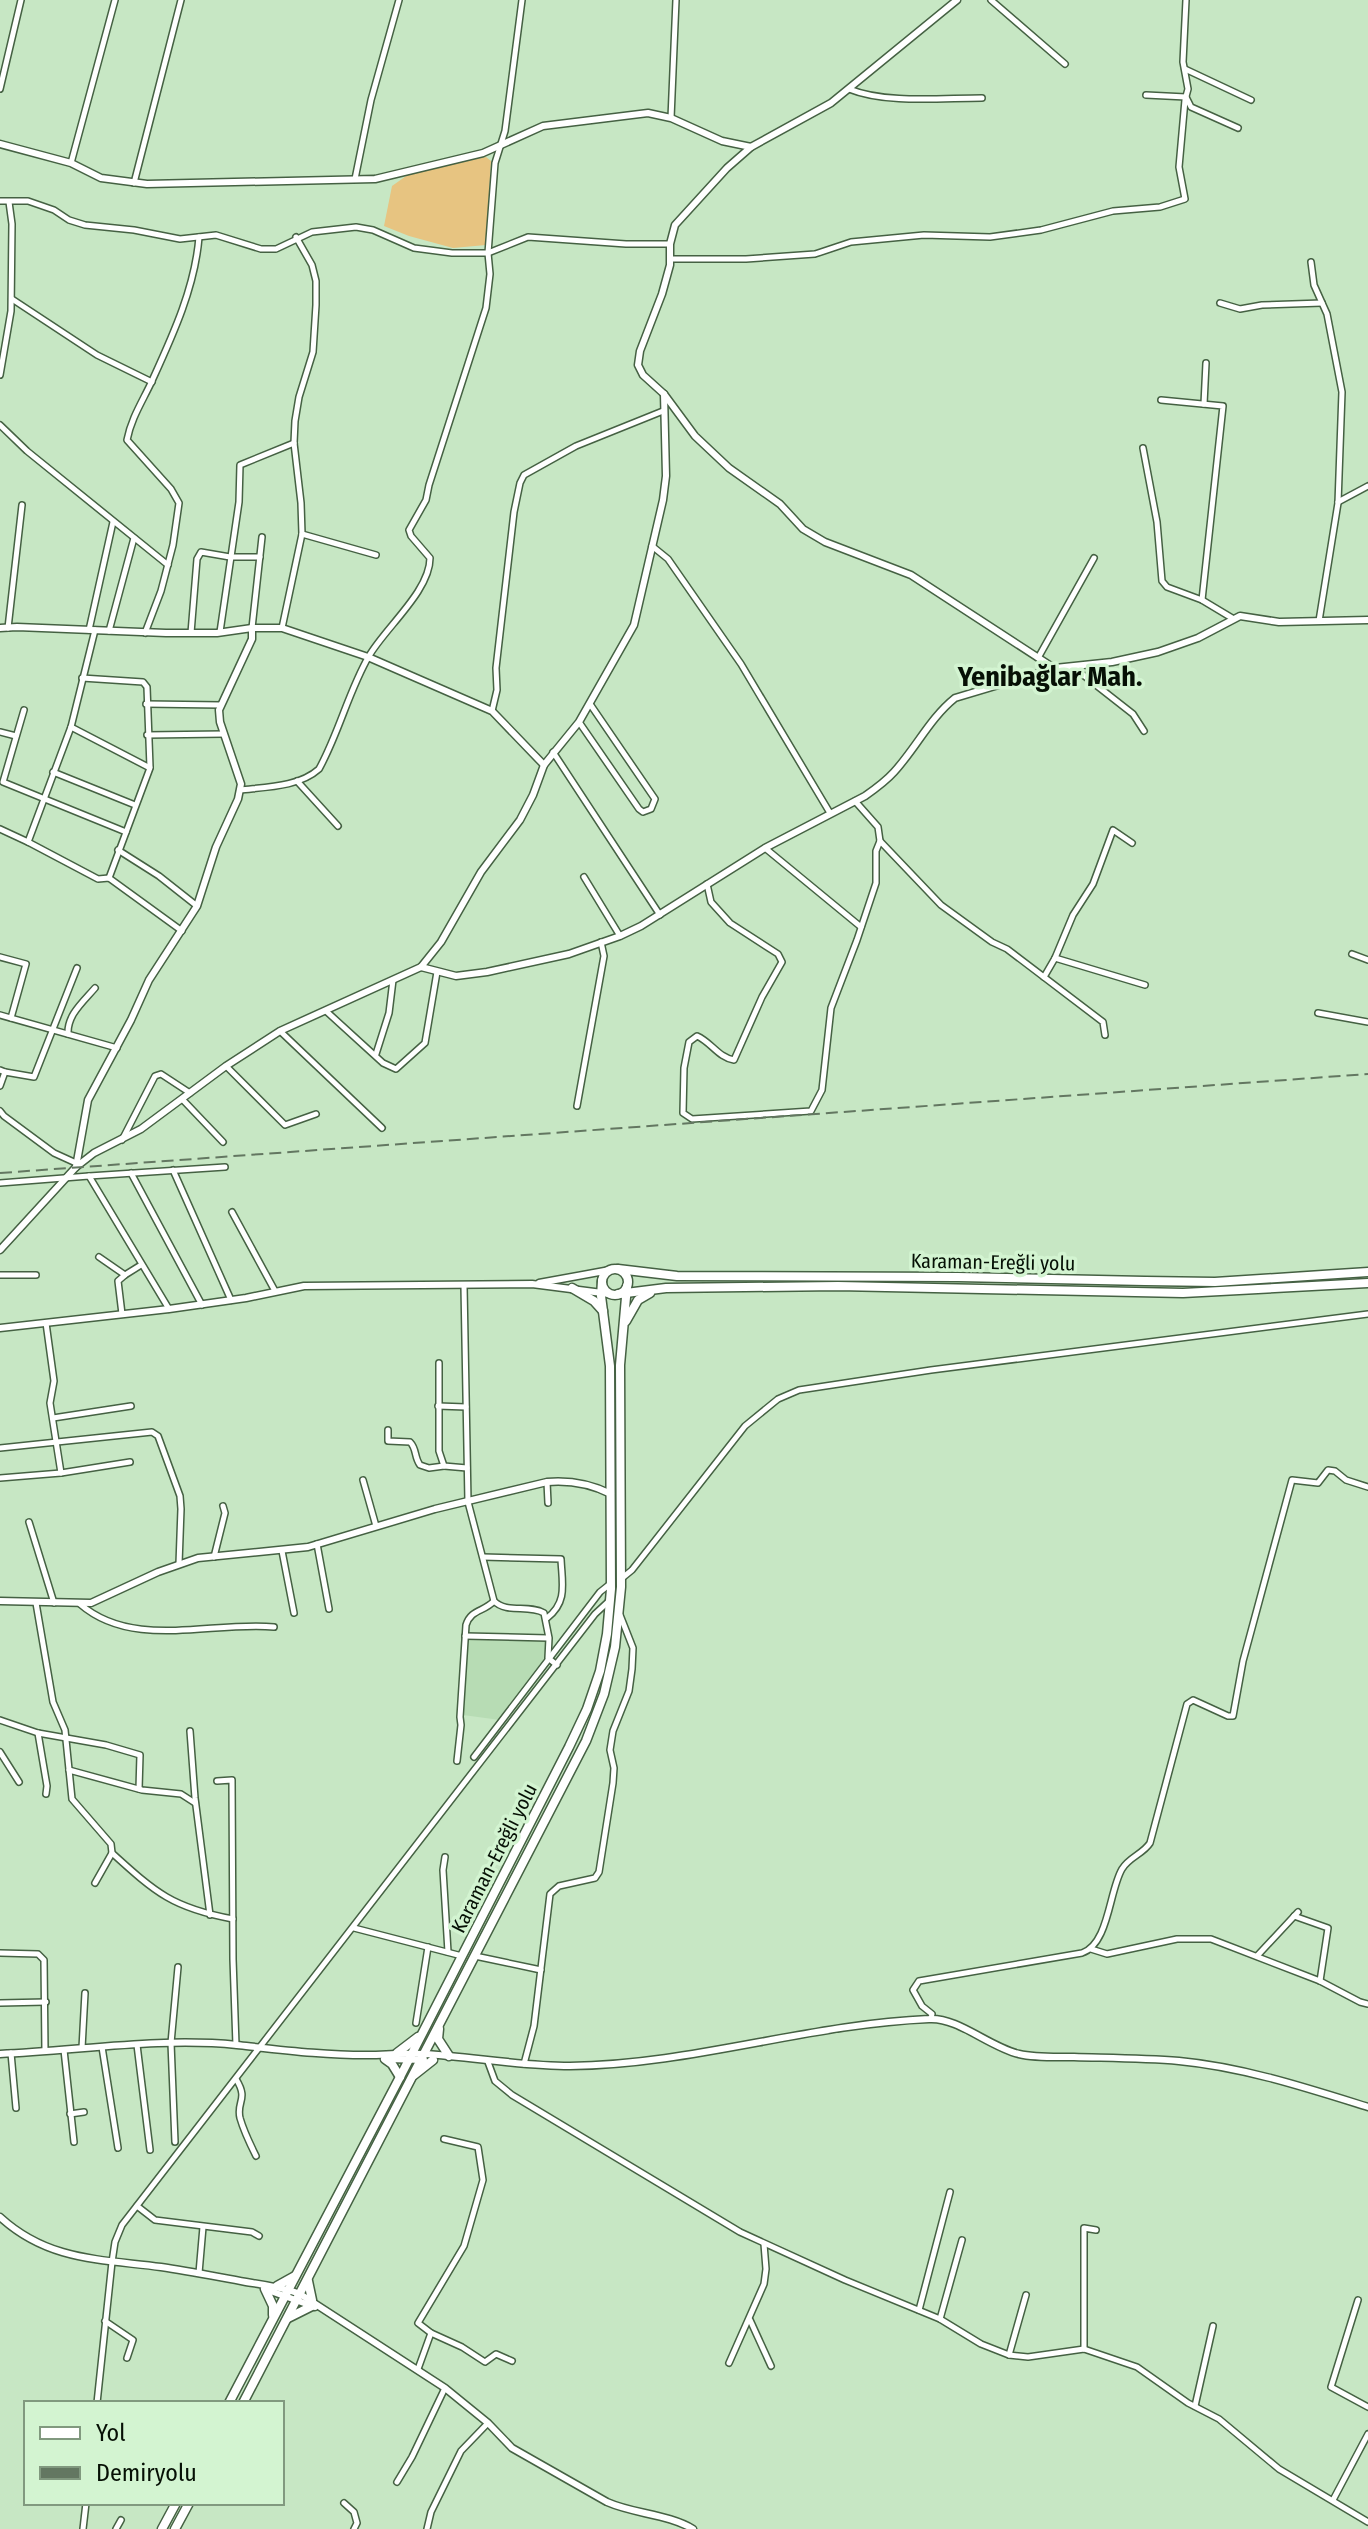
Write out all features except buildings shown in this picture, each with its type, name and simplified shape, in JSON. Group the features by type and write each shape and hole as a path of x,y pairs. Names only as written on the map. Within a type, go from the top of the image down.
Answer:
{"highway":[{"name":"Karaman-Ereğli yolu","path":"1368,1272 1215,1282 677,1276 614,1269 604,1274 602,1281 616,1292 666,1288 913,1287 1150,1294 1368,1283"},
{"path":"614,1269 626,1275 616,1292"},
{"path":"572,1288 594,1301 602,1309 606,1321"},
{"path":"621,1342 627,1319 638,1300 666,1288"},
{"name":"Karaman-Ereğli yolu","path":"230,2401 400,2077 587,1709 600,1671 610,1600 610,1366 606,1321 616,1292"},
{"name":"Karaman-Ereğli yolu","path":"244,2401 586,1741 604,1694 615,1647 621,1579 621,1342 616,1292"},
{"path":"440,2022 438,2039 449,2056"},
{"path":"397,2053 424,2030"},
{"path":"380,2057 392,2064 400,2077"},
{"path":"410,2078 433,2060"},
{"path":"277,2286 295,2275"},
{"path":"287,2319 314,2304 308,2279"},
{"path":"262,2286 273,2306 273,2317"},
{"path":"162,2529 175,2505"},
{"path":"175,2529 188,2505"}],"street":[{"path":"0,89 21,0"},
{"path":"71,163 115,0"},
{"path":"134,183 181,0"},
{"path":"355,179 371,100 399,0"},
{"path":"240,790 310,777 324,759 368,657 413,598 430,570 430,558 409,530 426,500 486,308 495,163 505,131 522,0"},
{"path":"671,118 676,0"},
{"path":"957,0 831,103 751,147 727,168 675,225 662,294 640,351 638,365 695,436 729,468 780,504 803,529 825,542 911,575 1055,668"},
{"path":"991,0 1065,64"},
{"path":"670,259 746,259 815,254 851,242 924,235 990,237 1041,230 1113,211 1160,207 1185,199 1179,167 1188,89 1185,69 1186,0"},
{"path":"1185,69 1251,100"},
{"path":"849,89 863,95 882,97 982,98"},
{"path":"1146,95 1186,97"},
{"path":"1186,97 1191,107 1238,128"},
{"path":"0,144 71,163 101,178 162,184 375,179 483,153 543,126 648,113 671,118 722,141 751,147"},
{"path":"0,201 28,201 85,225 180,239 216,235 261,249 276,249 312,232 356,227 373,230 414,248 452,253 488,253 528,237 670,244"},
{"path":"0,375 12,299 9,202"},
{"path":"145,633 168,565 179,503 171,489 127,440 130,425 152,382 183,306 197,259 199,237"},
{"path":"282,628 302,534 294,443 299,397 313,352 316,281 312,265 296,237"},
{"path":"1311,262 1314,285 1323,303 1342,392 1338,503 1319,621"},
{"path":"12,299 97,355 152,382"},
{"path":"1220,303 1240,309 1262,305 1323,303"},
{"path":"1204,404 1206,363"},
{"path":"76,1165 141,1129 226,1066 280,1031 421,967 441,942 481,872 520,820 544,765 579,722 634,625 666,476 664,394"},
{"path":"1161,400 1223,406 1202,600"},
{"path":"492,711 497,690 496,668 514,512 524,475 576,446 663,411"},
{"path":"0,425 168,565"},
{"path":"220,632 239,502 240,465 294,443"},
{"path":"1143,448 1157,522 1160,576 1167,587 1202,600 1232,618"},
{"path":"1338,503 1368,486"},
{"path":"22,505 4,628 191,633 282,628 368,657 492,711 544,765"},
{"path":"28,842 71,727 113,522"},
{"path":"302,534 376,555"},
{"path":"0,1250 67,1179 76,1165 88,1100 149,980 197,906 216,847 240,790 241,784 220,722 219,710 252,639 262,537"},
{"path":"109,631 134,538"},
{"path":"652,546 668,559 741,664 830,813"},
{"path":"191,633 197,559 201,552 230,557 260,557"},
{"path":"1038,658 1094,558"},
{"path":"421,967 456,976 487,972 569,954 620,936 660,915 765,848 877,788 894,772 942,708 955,698 1055,668 1112,662 1180,646 1240,616 1279,622 1368,620"},
{"path":"1073,667 1133,714 1144,731"},
{"path":"82,678 143,682 147,687 150,768 109,878"},
{"path":"146,704 221,705"},
{"path":"579,722 639,809 643,812 651,809 655,799 590,704"},
{"path":"24,710 3,782 126,832"},
{"path":"71,727 150,768"},
{"path":"0,732 16,736"},
{"path":"147,735 224,734"},
{"path":"553,752 660,915"},
{"path":"53,772 135,805"},
{"path":"297,781 338,826"},
{"path":"706,883 711,902 730,923 778,954 782,962 762,997 734,1060 726,1059 708,1041 697,1036 689,1042 684,1068 683,1113 692,1119 811,1111 822,1090 831,1008 876,883 876,851 880,841 878,827 855,801"},
{"path":"0,829 98,879 109,878 182,931"},
{"path":"1044,977 1073,915 1093,884 1113,830 1132,843"},
{"path":"880,841 941,905 992,942 1007,949 1103,1022 1105,1035"},
{"path":"765,848 861,927"},
{"path":"118,850 159,876 197,906"},
{"path":"584,877 620,936"},
{"path":"577,1106 604,956 601,941"},
{"path":"1352,954 1368,960"},
{"path":"0,957 26,964 11,1018"},
{"path":"1055,958 1145,985"},
{"path":"0,1086 3,1071 34,1077 77,968"},
{"path":"326,1011 383,1063 396,1069 425,1043 437,972"},
{"path":"376,1054 389,1013 393,980"},
{"path":"68,1034 67,1024 73,1013 95,988"},
{"path":"1318,1013 1368,1022"},
{"path":"0,1015 117,1048"},
{"path":"280,1031 382,1128"},
{"path":"226,1066 285,1125 316,1114"},
{"path":"122,1140 155,1076 161,1074 169,1078 190,1094"},
{"path":"183,1100 223,1142"},
{"path":"0,1111 54,1153 76,1165"},
{"path":"0,1183 225,1167"},
{"path":"173,1170 231,1300"},
{"path":"131,1173 202,1305"},
{"path":"89,1176 169,1309"},
{"path":"232,1212 275,1291"},
{"path":"99,1257 125,1275"},
{"path":"122,1314 118,1281 141,1265"},
{"path":"532,1284 614,1269"},
{"path":"0,1275 36,1275"},
{"path":"0,1328 202,1305 304,1286 532,1284 616,1292"},
{"path":"464,1286 468,1502 494,1601 503,1608 538,1610 547,1618 548,1658"},
{"path":"621,1579 632,1570 745,1426 769,1406 799,1390 1368,1314"},
{"path":"46,1323 54,1381 50,1403 61,1473"},
{"path":"439,1363 439,1451 444,1466"},
{"path":"53,1418 131,1406"},
{"path":"438,1406 466,1407"},
{"path":"388,1430 388,1441 410,1442 415,1447 416,1460 420,1465 429,1468 467,1468"},
{"path":"0,1448 152,1432 158,1436 180,1496 179,1564"},
{"path":"0,1478 61,1473 130,1462"},
{"path":"931,2018 932,2014 922,2006 913,1990 919,1981 1091,1949 1104,1923 1124,1865 1145,1851 1150,1843 1187,1704 1193,1700 1228,1716 1233,1716 1236,1710 1243,1661 1292,1480 1318,1483 1328,1470 1357,1485 1368,1487"},
{"path":"363,1480 376,1526"},
{"path":"0,1601 91,1603 179,1564 317,1544 547,1482 592,1485 611,1494"},
{"path":"547,1482 548,1503"},
{"path":"214,1557 225,1513 223,1506"},
{"path":"29,1522 54,1603"},
{"path":"317,1544 329,1609"},
{"path":"282,1551 294,1613"},
{"path":"483,1557 561,1559 562,1595 558,1610 547,1618"},
{"path":"474,1757 600,1592 611,1584"},
{"path":"97,2401 112,2262 122,2225 595,1614 610,1600"},
{"path":"457,1761 468,1616 494,1601"},
{"path":"36,1603 53,1702 63,1720 72,1799 111,1844 112,1853 95,1883"},
{"path":"80,1604 103,1621 119,1626 180,1632 257,1625 274,1627"},
{"path":"523,2065 534,2026 550,1894 559,1886 595,1878 599,1872 613,1783 610,1750 613,1731 629,1691 632,1669 633,1648 619,1613"},
{"path":"465,1636 549,1638"},
{"path":"548,1658 557,1665"},
{"path":"0,1720 38,1733 106,1745 140,1755 139,1789"},
{"path":"190,1731 210,1915"},
{"path":"38,1733 46,1794"},
{"path":"0,1752 19,1782"},
{"path":"69,1770 139,1789 181,1794 196,1804"},
{"path":"217,1781 232,1780 236,2045"},
{"path":"112,1853 165,1898 184,1908 233,1919"},
{"path":"445,1857 443,1870 448,1952"},
{"path":"1257,1956 1296,1914 1328,1928 1320,1981"},
{"path":"354,1928 462,1956"},
{"path":"1091,1949 1107,1954 1177,1939 1211,1939 1320,1981 1368,2004"},
{"path":"416,2023 428,1947"},
{"path":"0,1953 42,1956 46,1969 45,2051"},
{"path":"474,1956 541,1970"},
{"path":"175,2142 171,2043 178,1967"},
{"path":"82,2048 85,1993"},
{"path":"0,2003 46,2002"},
{"path":"0,2054 171,2043 380,2057 449,2056 523,2065 616,2064 700,2054 815,2031 931,2018 943,2019 984,2041 1020,2054 1180,2062 1256,2075 1368,2107"},
{"path":"137,2045 150,2150"},
{"path":"102,2047 118,2148"},
{"path":"64,2050 74,2142"},
{"path":"11,2053 16,2108"},
{"path":"380,2057 397,2053 410,2056"},
{"path":"422,2057 433,2060 449,2056"},
{"path":"488,2062 495,2081 512,2095 764,2244 940,2319 981,2344 1009,2355 1040,2357 1084,2349 1137,2367 1219,2419 1279,2469 1368,2522"},
{"path":"236,2079 244,2094 239,2115 249,2147 256,2156"},
{"path":"70,2114 84,2112"},
{"path":"444,2139 478,2147 483,2180 464,2246 418,2323 485,2362 496,2354 512,2361"},
{"path":"919,2310 950,2192"},
{"path":"137,2206 155,2220 252,2232 259,2236"},
{"path":"0,2217 26,2237 72,2256 199,2273 287,2292"},
{"path":"199,2273 203,2227"},
{"path":"1084,2349 1084,2228 1096,2230"},
{"path":"940,2319 962,2240"},
{"path":"729,2363 764,2284 764,2244"},
{"path":"262,2286 277,2286 314,2304 418,2369 488,2423 512,2448 607,2502 623,2509 682,2522 693,2529"},
{"path":"1009,2355 1026,2295"},
{"path":"1358,2300 1331,2387 1368,2407"},
{"path":"749,2319 771,2366"},
{"path":"105,2321 133,2340 127,2358"},
{"path":"1195,2406 1213,2326"},
{"path":"418,2369 431,2333"},
{"path":"397,2482 445,2388"},
{"path":"427,2529 431,2512 461,2451 488,2423"},
{"path":"1333,2500 1368,2434"},
{"path":"344,2503 354,2512 357,2523 354,2529"},
{"path":"83,2529 86,2505"},
{"path":"116,2529 121,2520"}],"shaded area":[{"path":"486,157 491,161 486,245 453,248 384,226 392,186 409,174"},
{"path":"467,1640 547,1641 546,1656 500,1720 463,1715"}],"railway":[{"path":"0,1173 1368,1074"}],"district":[{"name":"Yenibağlar Mah.","path":"1050,676"}]}
